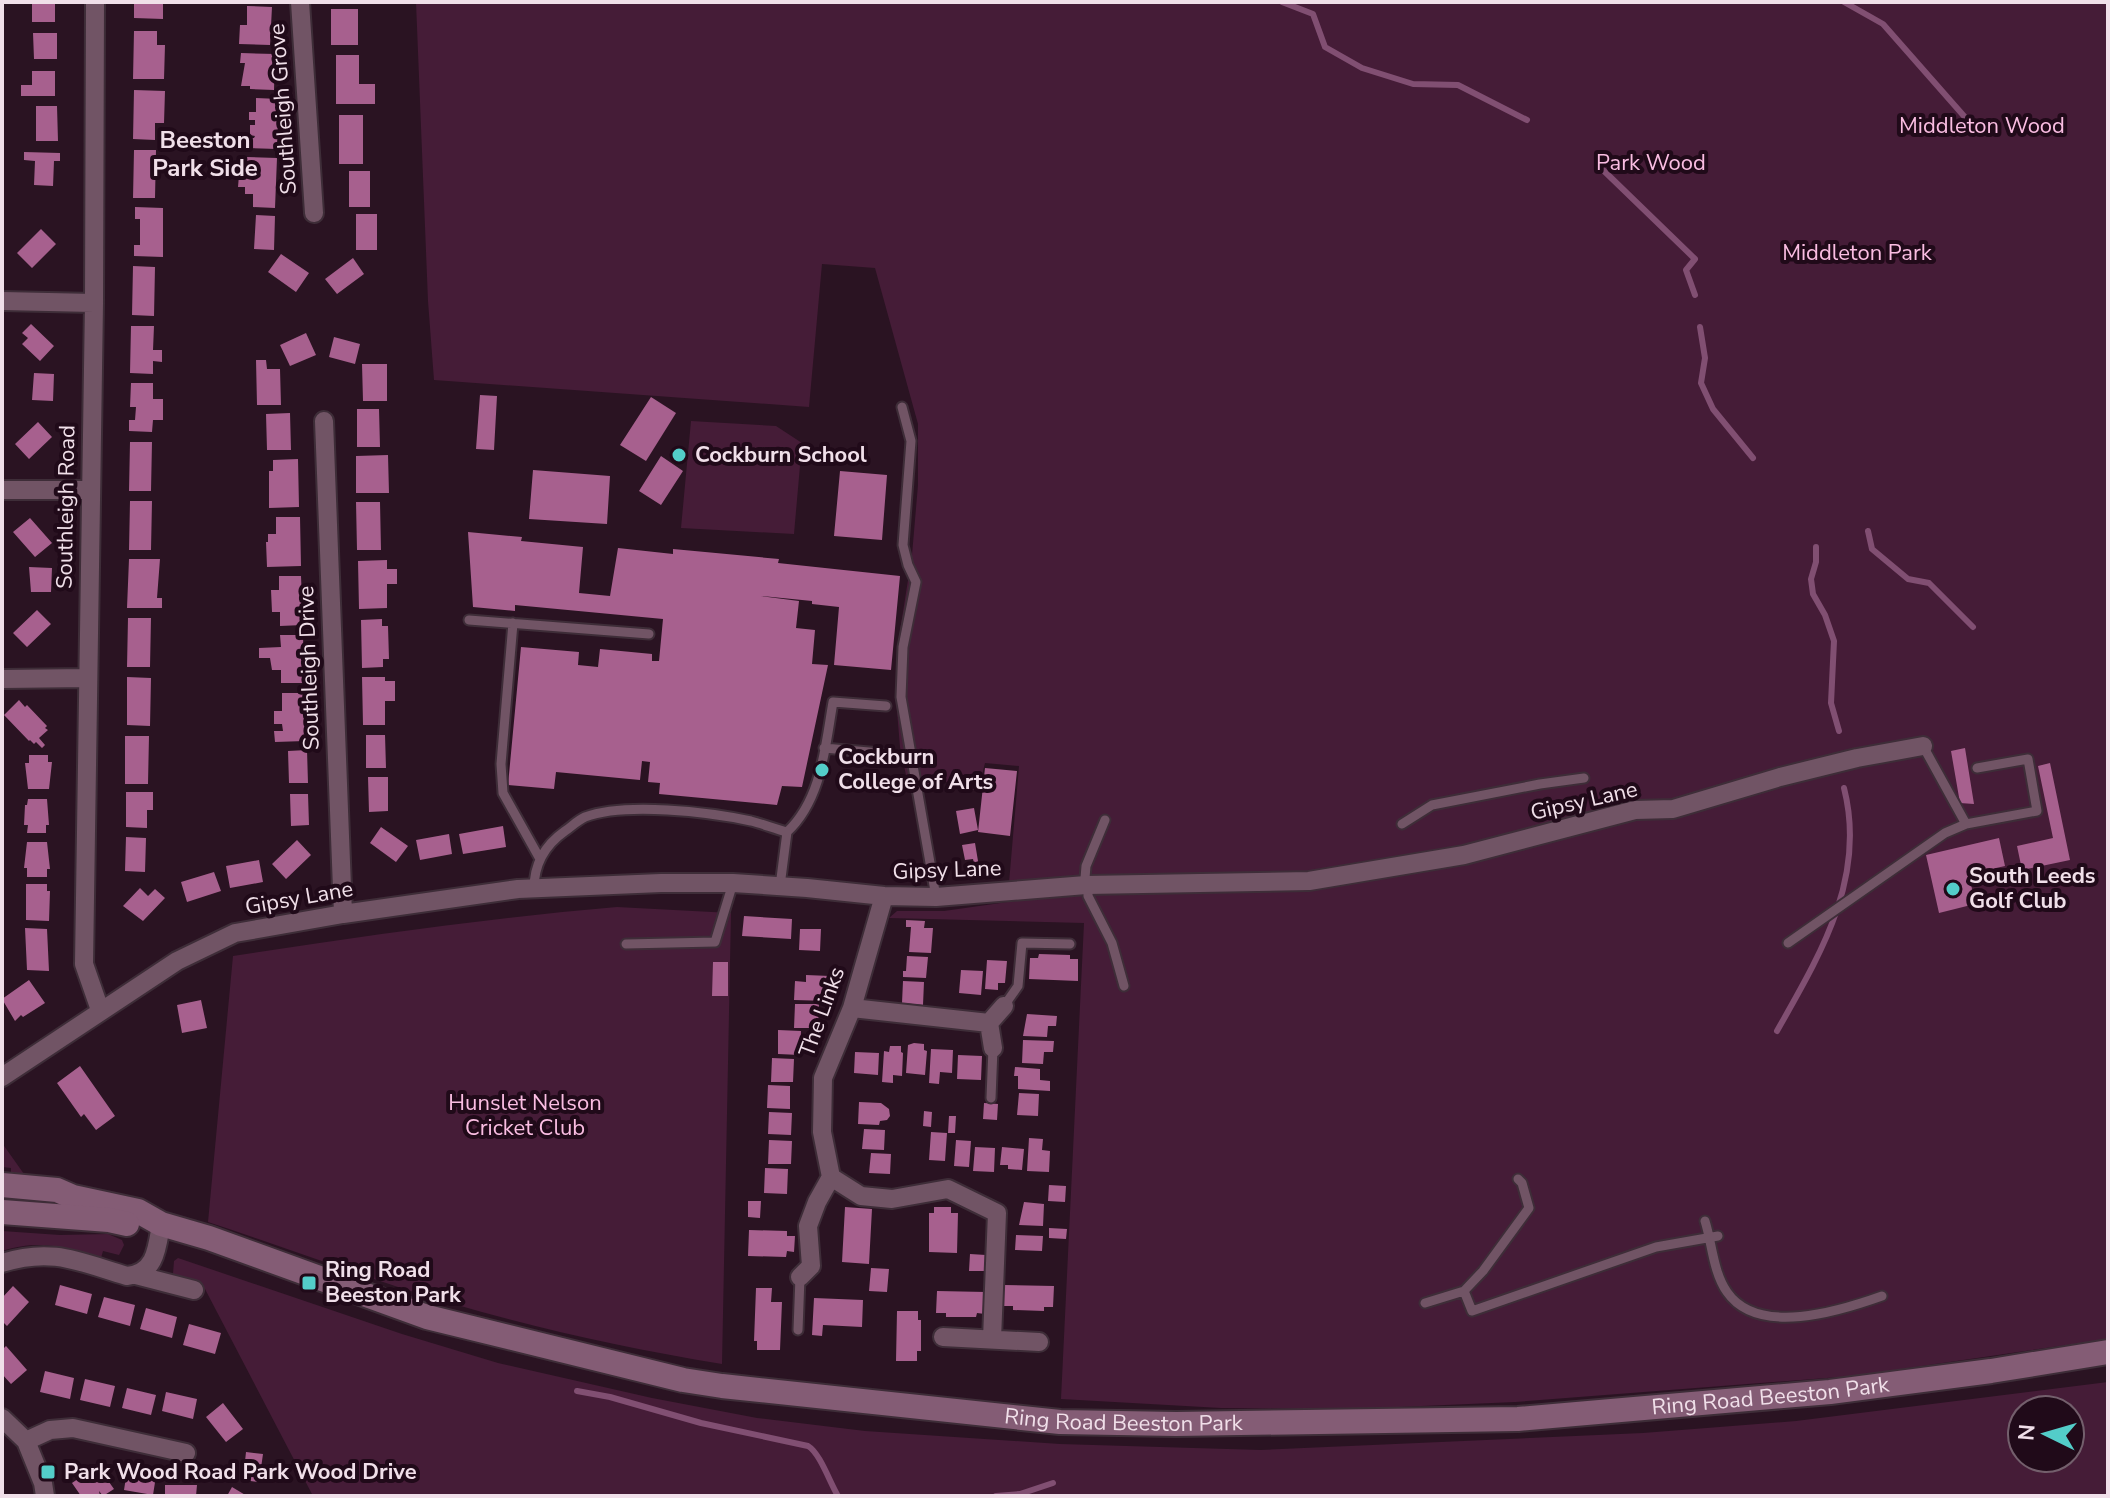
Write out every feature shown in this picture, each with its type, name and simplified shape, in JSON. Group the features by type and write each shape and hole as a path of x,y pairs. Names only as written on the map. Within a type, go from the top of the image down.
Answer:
{"street":[{"name":"Southleigh Road","path":"95,2 94,303 84,964 100,1010"},
{"name":"Southleigh Grove","path":"300,2 314,213"},
{"path":"2,301 94,303"},
{"name":"Southleigh Drive","path":"324,421 343,914"},
{"path":"2,490 90,490"},
{"path":"2,679 88,678"},
{"name":"Gipsy Lane","path":"2,1077 177,961 235,933 343,914 534,889 733,883 884,896 936,897 1088,885 1309,881 1464,855 1635,810 1673,809 1795,773 1923,746"},
{"name":"The Links","path":"831,1177 822,1132 823,1078 852,1008 884,896"},
{"path":"989,1023 1004,1006"},
{"path":"852,1008 989,1023"},
{"path":"989,1023 993,1048"},
{"path":"812,1271 808,1226 831,1177 861,1196 892,1199 948,1189 997,1213 992,1339"},
{"name":"Ring Road Beeston Park","path":"2,1185 57,1190 73,1197 138,1211 161,1224 209,1238 427,1317 683,1380 1060,1422 1176,1424 1518,1419 1830,1392 2108,1352"},
{"name":"Ring Road Beeston Park","path":"2,1212 109,1220 132,1225 161,1224"},
{"path":"2,1263 26,1255 51,1255 127,1276 136,1275 149,1269 156,1254 161,1224"},
{"path":"136,1275 194,1290"},
{"path":"943,1337 1039,1342"},
{"path":"2,1418 26,1441 45,1496"},
{"path":"26,1441 50,1430 73,1428 186,1453"}],"lane":[{"path":"902,407 911,441 903,545 916,582 903,647 901,697 936,897"},
{"path":"469,620 649,634"},
{"path":"513,623 501,764 503,793 540,859"},
{"path":"780,886 787,832 800,820 810,803 833,702 886,706"},
{"path":"1923,746 1966,824"},
{"path":"824,748 880,753"},
{"path":"1788,943 1945,833 1966,824 2037,811 2028,759 1977,768"},
{"path":"1402,824 1432,805 1584,778"},
{"path":"534,889 534,874 540,859 554,839 583,818 619,809 705,814 752,821 787,832"},
{"path":"1105,820 1086,866 1085,878 1088,896 1112,943 1124,986"},
{"path":"626,944 715,942 733,883"},
{"path":"1004,1006 1018,986 1022,943 1070,944"},
{"path":"991,1098 993,1048"},
{"path":"1425,1303 1464,1291 1483,1271 1529,1208 1518,1179"},
{"path":"1705,1221 1714,1236 1725,1290 1738,1305 1749,1311 1778,1317 1808,1316 1845,1309 1882,1296"},
{"path":"1464,1291 1472,1311 1656,1247 1714,1236"},
{"path":"798,1330 812,1271"}],"green space":[{"name":"South Leeds Golf Club","path":"416,2 2108,2 2108,1339 1853,1376 1515,1402 1353,1409 1221,1408 1061,1399 1084,923 889,918 897,911 944,911 1085,891 1009,883 1019,766 985,763 982,775 909,789 900,747 896,699 899,637 912,555 918,485 918,424 875,268 822,264 809,407 434,380"},
{"path":"691,421 776,426 802,443 794,534 681,528"},
{"name":"Hunslet Nelson Cricket Club","path":"617,907 731,913 722,1364 599,1341 478,1311 208,1222 233,956 424,928"},
{"path":"2,1143 24,1174 11,1173 11,1168 2,1167"},
{"path":"2,1231 108,1234 122,1240 124,1245 119,1255 103,1251 101,1258 40,1245 2,1251"},
{"path":"178,1258 498,1363 652,1398 757,1418 865,1431 1060,1444 1261,1450 1643,1433 1796,1421 2006,1395 2006,1474 2086,1474 2086,1394 2012,1394 2108,1382 2108,1496 313,1496 205,1289 180,1281 173,1274 174,1261"}],"building":[{"path":"32,2 55,2 55,22 32,22"},
{"path":"134,2 163,2 163,19 134,18"},
{"path":"247,6 272,7 270,45 239,44 240,25 247,25"},
{"path":"331,9 358,9 358,45 331,45"},
{"path":"134,31 157,31 157,45 165,45 164,79 133,79"},
{"path":"33,33 57,33 57,59 34,59"},
{"path":"241,53 275,54 274,90 241,86 245,63 240,63"},
{"path":"336,55 359,55 359,84 375,84 375,104 336,104"},
{"path":"32,71 55,71 55,96 21,96 21,85 32,85"},
{"path":"134,90 165,91 164,123 155,123 155,140 133,139"},
{"path":"256,98 279,99 277,149 247,148 248,138 255,136 250,135 250,125 255,125 255,120 249,120 249,112 256,112"},
{"path":"36,106 57,106 58,141 36,141"},
{"path":"339,115 363,115 363,164 339,164"},
{"path":"134,150 156,150 155,198 133,198"},
{"path":"24,152 60,153 60,161 54,161 53,186 34,185 35,161 24,160"},
{"path":"246,157 277,158 275,208 253,207 253,194 245,194 245,187 238,187 239,175 245,173"},
{"path":"349,171 370,171 370,207 349,207"},
{"path":"135,207 163,208 163,257 134,256 134,245 140,245 140,219 135,219"},
{"path":"356,214 377,214 377,250 356,250"},
{"path":"256,215 275,216 274,250 254,249"},
{"path":"41,229 56,244 32,268 17,253"},
{"path":"281,254 309,273 296,292 268,272"},
{"path":"353,258 364,274 337,294 325,279"},
{"path":"133,266 155,267 154,316 132,315"},
{"path":"31,324 54,346 40,361 22,344 28,338 22,333"},
{"path":"131,326 154,326 153,350 162,350 162,362 153,361 153,374 130,373"},
{"path":"306,333 316,355 290,366 280,345"},
{"path":"334,337 360,344 355,364 329,357"},
{"path":"256,360 266,360 267,369 280,369 281,405 257,405"},
{"path":"362,364 387,364 387,401 363,401"},
{"path":"34,373 54,374 53,401 32,400"},
{"path":"131,383 153,383 153,399 163,399 163,420 153,420 152,432 129,431 129,420 135,420 136,407 130,407"},
{"path":"480,395 497,396 494,450 476,449"},
{"path":"651,397 676,413 646,461 620,445"},
{"path":"357,409 379,409 380,447 357,447"},
{"path":"290,413 291,450 267,450 266,414"},
{"path":"38,422 52,437 29,459 15,444"},
{"path":"130,442 152,442 151,491 129,491"},
{"path":"388,455 389,493 356,493 356,456"},
{"path":"661,456 683,471 661,505 639,491"},
{"path":"298,459 299,507 269,508 269,471 273,471 273,460"},
{"path":"533,470 610,476 607,524 529,519"},
{"path":"840,471 887,475 882,540 834,536"},
{"path":"130,501 152,501 151,550 129,550"},
{"path":"356,502 380,502 381,550 357,550"},
{"path":"276,517 300,517 301,566 267,567 266,542 268,534 276,534"},
{"path":"30,518 52,543 35,557 13,532"},
{"path":"468,532 583,547 579,593 610,596 618,548 673,554 673,549 779,559 778,563 900,576 891,670 834,665 839,607 812,604 812,601 761,596 799,601 796,628 815,630 812,664 828,665 802,787 782,786 777,805 659,794 660,783 648,782 650,762 642,761 640,780 556,772 554,789 508,785 521,647 579,652 578,665 598,667 600,649 652,654 652,661 659,661 663,619 515,605 515,611 473,607"},
{"path":"129,559 160,559 157,598 162,598 162,608 127,608"},
{"path":"387,560 387,569 397,569 397,584 387,584 387,608 359,609 358,561"},
{"path":"29,567 52,568 51,592 31,592"},
{"path":"279,576 301,576 303,625 280,626 280,612 272,612 271,590 279,590"},
{"path":"37,610 51,624 27,647 13,633"},
{"path":"128,618 151,618 150,667 127,667"},
{"path":"382,619 382,626 388,626 389,659 383,659 383,667 362,668 361,620"},
{"path":"280,635 303,635 304,683 281,683 281,670 272,670 270,658 259,658 259,648 281,647"},
{"path":"127,677 151,678 150,726 127,725"},
{"path":"362,677 385,677 385,681 395,681 395,701 385,701 385,725 363,725"},
{"path":"282,693 304,693 305,741 275,742 274,731 283,731 282,724 274,724 274,711 282,711"},
{"path":"19,700 47,726 45,728 48,730 39,738 45,745 42,748 36,742 29,741 4,715"},
{"path":"366,735 385,735 386,768 366,768"},
{"path":"125,736 149,736 148,784 125,784"},
{"path":"1965,748 1974,804 1960,803 1951,751"},
{"path":"307,750 308,783 289,783 288,751"},
{"path":"29,755 48,755 48,762 52,762 49,789 28,789 25,763 29,763"},
{"path":"2050,763 2070,860 2022,870 2017,846 2053,838 2038,766"},
{"path":"985,768 1017,771 1010,836 978,832"},
{"path":"368,777 388,777 388,811 369,812"},
{"path":"979,777 981,788 964,791 962,781"},
{"path":"126,792 153,792 153,810 147,810 147,828 126,827"},
{"path":"290,794 308,794 309,825 291,826"},
{"path":"28,799 47,799 49,825 46,825 46,833 27,833 28,825 24,825"},
{"path":"974,808 978,830 960,834 956,811"},
{"path":"503,826 506,847 463,854 459,834"},
{"path":"381,827 408,846 396,862 370,843"},
{"path":"449,834 452,854 420,860 416,840"},
{"path":"126,837 146,838 145,872 125,871"},
{"name":"South Leeds Golf Club","path":"1999,838 2005,866 1969,874 1975,904 1939,913 1926,855"},
{"path":"297,840 311,855 286,879 272,864"},
{"path":"27,842 47,842 50,869 47,869 47,877 27,877 27,868 24,868"},
{"path":"975,843 979,867 975,867 973,859 965,860 962,845"},
{"path":"259,860 263,882 230,888 226,866"},
{"path":"214,872 221,891 187,902 181,882"},
{"path":"26,884 47,884 47,891 50,891 49,921 26,920"},
{"path":"140,888 148,896 155,889 165,898 143,921 123,906"},
{"path":"744,916 792,919 791,939 742,936"},
{"path":"906,920 925,921 924,928 933,928 931,953 909,952 911,927 906,927"},
{"path":"25,928 47,929 49,971 27,970"},
{"path":"800,929 821,929 820,951 799,950"},
{"path":"1039,954 1070,955 1070,959 1078,959 1078,981 1029,979 1030,958 1038,958"},
{"path":"907,956 928,957 926,978 903,977"},
{"path":"987,960 1007,961 1005,983 998,983 998,990 985,989"},
{"path":"713,962 728,962 728,996 712,996"},
{"path":"961,970 983,971 981,995 959,993"},
{"path":"806,975 830,976 829,1001 794,1000 795,981 806,982"},
{"path":"29,980 45,1003 15,1021 2,999"},
{"path":"903,981 924,982 923,1005 902,1003"},
{"path":"201,1000 207,1028 182,1033 177,1005"},
{"path":"795,1004 819,1004 818,1028 794,1028"},
{"path":"1027,1014 1057,1016 1056,1026 1048,1026 1047,1037 1023,1036"},
{"path":"778,1030 801,1031 800,1055 778,1054"},
{"path":"1023,1040 1054,1041 1053,1052 1044,1052 1043,1064 1022,1063"},
{"path":"924,1044 927,1051 925,1075 906,1073 908,1045"},
{"path":"890,1046 901,1046 903,1053 902,1076 893,1075 893,1083 882,1082 884,1051 889,1052"},
{"path":"931,1049 953,1050 952,1073 940,1072 939,1084 929,1083"},
{"path":"855,1052 879,1053 878,1075 854,1073"},
{"path":"958,1055 982,1056 981,1080 957,1079"},
{"path":"772,1058 794,1059 793,1082 771,1082"},
{"path":"80,1066 115,1116 96,1130 84,1114 81,1117 57,1083"},
{"path":"1015,1067 1040,1069 1040,1080 1050,1081 1050,1091 1018,1089"},
{"path":"768,1085 790,1086 790,1109 767,1108"},
{"path":"1019,1093 1039,1094 1038,1116 1017,1115"},
{"path":"859,1102 881,1103 889,1109 890,1116 880,1121 879,1125 858,1124"},
{"path":"984,1103 998,1104 997,1120 983,1119"},
{"path":"924,1111 932,1112 931,1127 923,1126"},
{"path":"769,1112 792,1113 791,1135 768,1134"},
{"path":"949,1116 956,1116 955,1133 948,1133"},
{"path":"864,1129 885,1130 884,1150 862,1149"},
{"path":"931,1132 947,1133 945,1161 929,1160"},
{"path":"1029,1138 1043,1139 1042,1150 1050,1151 1049,1172 1027,1171"},
{"path":"769,1140 792,1141 791,1164 768,1164"},
{"path":"956,1140 971,1141 969,1167 954,1166"},
{"path":"975,1147 995,1148 994,1172 973,1171"},
{"path":"1002,1147 1024,1149 1022,1170 1000,1165"},
{"path":"871,1153 891,1154 890,1174 869,1173"},
{"path":"765,1168 788,1169 787,1194 764,1193"},
{"path":"1049,1185 1066,1186 1065,1202 1048,1201"},
{"path":"748,1201 761,1201 760,1218 748,1217"},
{"path":"1024,1202 1044,1204 1043,1226 1019,1225"},
{"path":"845,1207 872,1209 869,1264 842,1262"},
{"path":"934,1207 951,1207 951,1213 958,1213 957,1253 929,1252 929,1213 934,1213"},
{"path":"1049,1228 1067,1229 1066,1239 1049,1238"},
{"path":"749,1230 787,1231 787,1236 795,1236 794,1252 787,1251 786,1257 748,1256"},
{"path":"1016,1235 1043,1236 1042,1251 1015,1250"},
{"path":"970,1254 986,1255 985,1271 969,1271"},
{"path":"871,1268 889,1269 887,1292 869,1291"},
{"path":"60,1285 92,1294 87,1314 55,1305"},
{"path":"1004,1285 1054,1286 1053,1307 1044,1307 1044,1311 1013,1310 1013,1306 1004,1306"},
{"path":"13,1286 29,1302 7,1326 2,1321 2,1298"},
{"path":"756,1288 772,1288 771,1302 782,1302 780,1350 757,1350 757,1341 754,1341"},
{"path":"937,1291 986,1292 985,1314 946,1317 946,1313 936,1313"},
{"path":"104,1297 135,1305 130,1326 98,1317"},
{"path":"814,1298 863,1300 862,1327 823,1325 822,1336 812,1335"},
{"path":"146,1308 177,1317 172,1338 140,1329"},
{"path":"897,1311 918,1311 921,1351 917,1351 917,1361 896,1361"},
{"path":"189,1324 221,1333 215,1354 183,1345"},
{"path":"6,1346 27,1370 11,1384 2,1374 2,1350"},
{"path":"45,1371 74,1378 70,1399 40,1392"},
{"path":"85,1379 115,1386 110,1407 80,1400"},
{"path":"127,1388 156,1395 151,1415 122,1408"},
{"path":"166,1392 197,1399 193,1419 162,1411"},
{"path":"223,1403 243,1429 226,1442 206,1417"},
{"path":"246,1452 263,1454 259,1482 243,1480"},
{"path":"104,1461 110,1470 104,1475 114,1489 103,1496 99,1491 100,1496 81,1496 72,1483"},
{"path":"127,1471 156,1476 153,1495 124,1490"},
{"path":"165,1485 197,1485 196,1496 165,1496"},
{"path":"232,1487 247,1496 227,1496"}],"waterway":[{"path":"1282,2 1313,14 1325,47 1362,68 1413,84 1458,85 1527,120"},
{"path":"1844,2 1883,24 1978,132"},
{"path":"1602,169 1695,259 1686,270 1695,295"},
{"path":"1700,327 1705,358 1701,383 1713,409 1753,458"},
{"path":"1868,531 1872,549 1908,579 1929,583 1973,627"},
{"path":"1816,547 1811,579 1813,594 1834,641 1831,703 1839,731"},
{"path":"1777,1031 1823,944 1844,884 1849,853 1849,821 1844,788"},
{"path":"577,1391 610,1397 701,1423 808,1446 821,1461 838,1496"},
{"path":"996,1496 1020,1494 1053,1483"}],"place":[{"name":"Cockburn School","path":"679,455"},
{"name":"Cockburn College of Arts","path":"822,770"},
{"name":"South Leeds Golf Club","path":"1953,889"},
{"name":"Ring Road Beeston Park","path":"309,1283"},
{"name":"Park Wood Road Park Wood Drive","path":"48,1472"}],"district":[{"name":"Beeston Park Side","path":"205,154"}],"park label":[{"name":"Middleton Wood","path":"1982,126"},
{"name":"Park Wood","path":"1651,163"},
{"name":"Middleton Park","path":"1857,253"}]}
